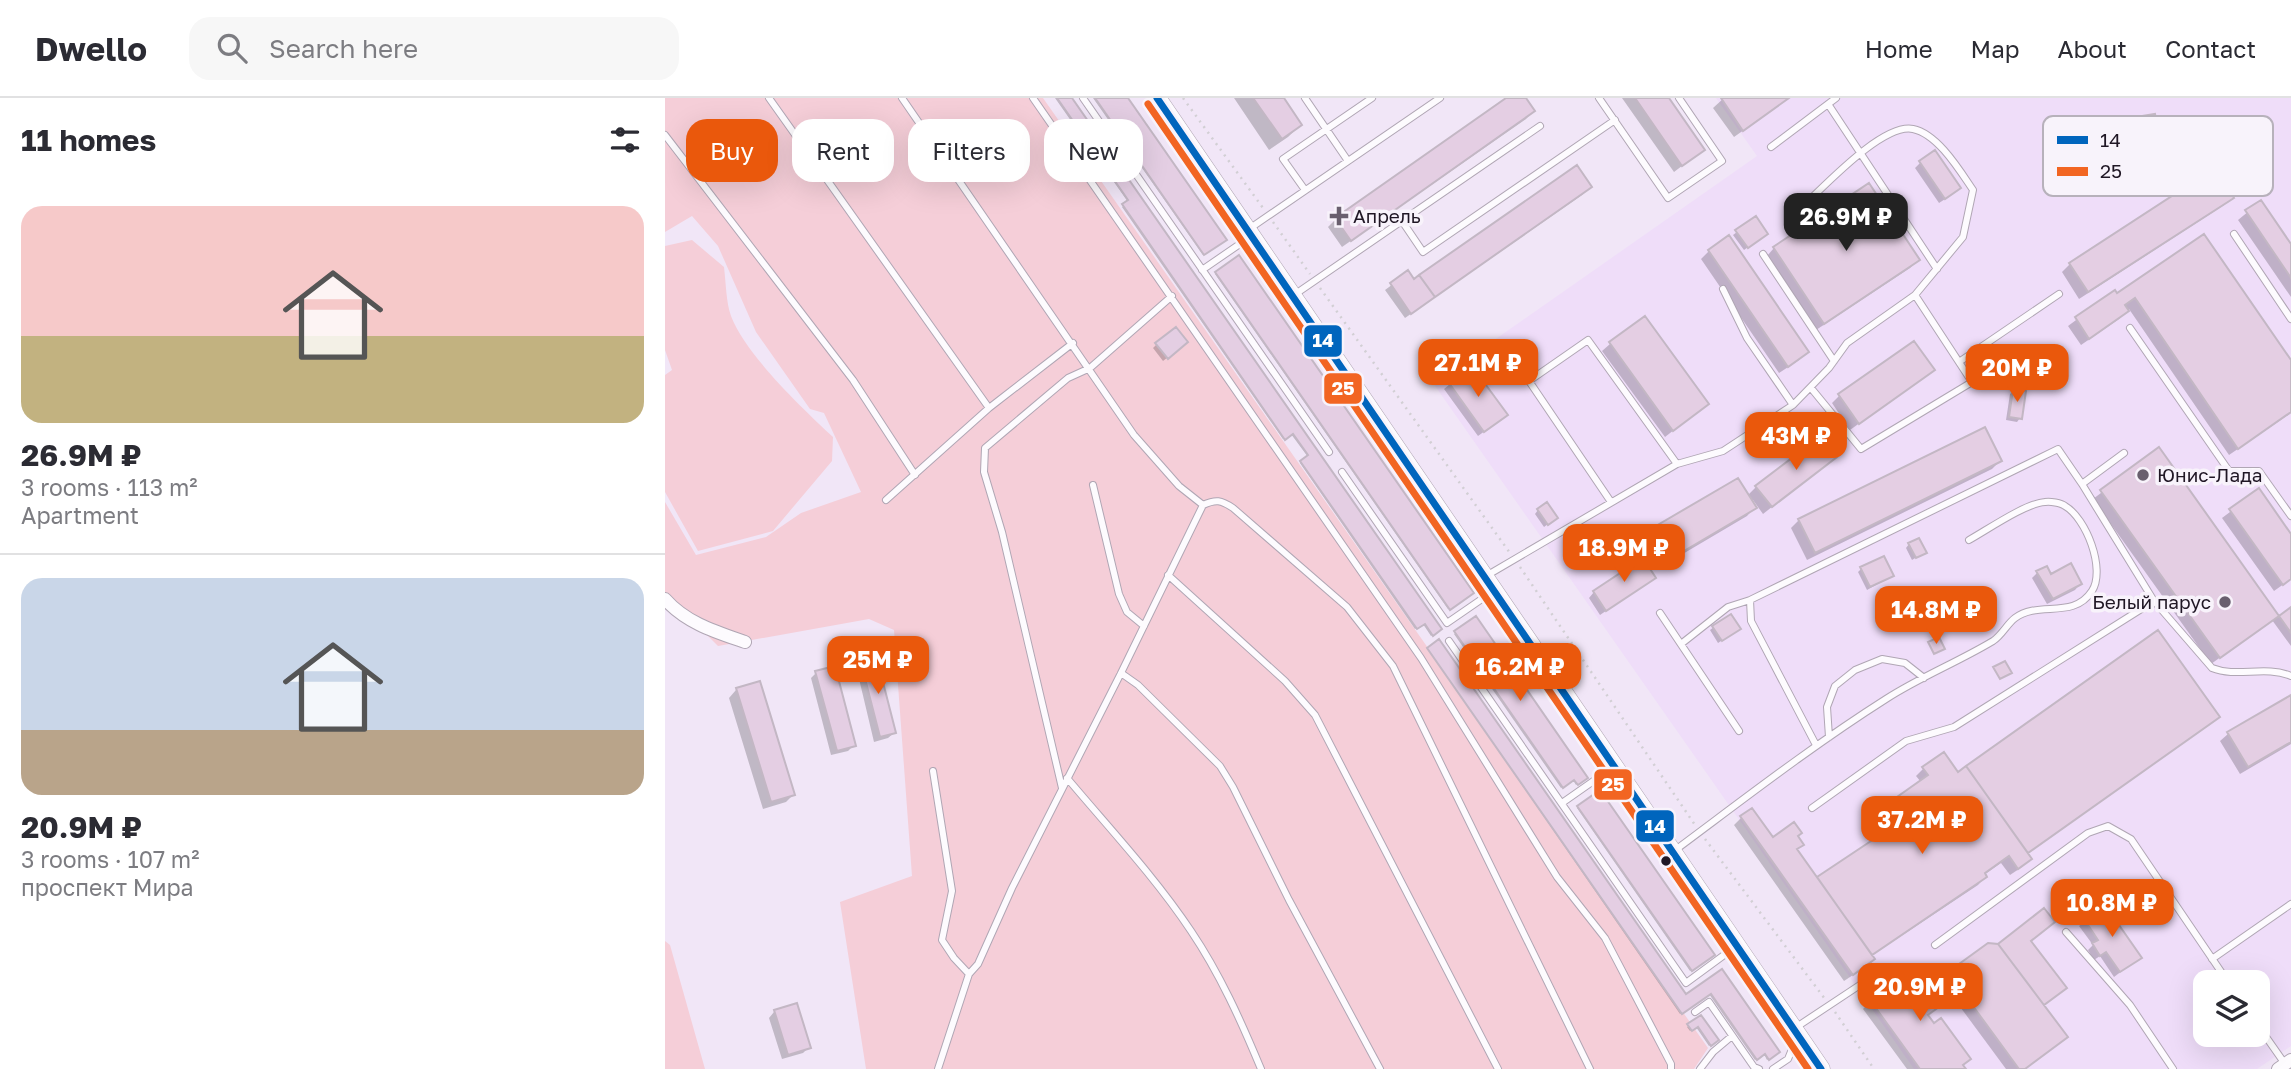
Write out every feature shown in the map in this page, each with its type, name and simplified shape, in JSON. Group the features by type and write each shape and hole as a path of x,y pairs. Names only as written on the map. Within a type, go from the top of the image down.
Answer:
{"street":[{"path":"1157,98 1821,1069"},
{"path":"665,599 674,609 700,626 745,642"}],"lane":[{"path":"769,98 989,408"},
{"path":"902,98 1134,435 1179,486 1203,506"},
{"path":"1034,98 1421,658 1557,877 1605,937 1671,1064 1671,1069"},
{"path":"1083,98 1329,452"},
{"path":"1305,98 1348,161"},
{"path":"1305,190 1283,159 1372,98"},
{"path":"1202,270 1269,216 1440,98"},
{"path":"1599,98 1668,198 1722,161 1679,98"},
{"path":"1771,147 1836,98"},
{"path":"1828,104 1937,269"},
{"path":"1402,221 1423,252 1615,120"},
{"path":"1293,296 1541,126"},
{"path":"1342,472 1447,623 1514,559 1677,464 1723,451 1793,405 1811,388 1847,343 1915,295 1937,269 1963,237 1973,190 1954,161 1937,142 1914,129 1895,131 1860,153 1804,205"},
{"path":"665,135 853,380 915,475"},
{"path":"2234,234 2291,319"},
{"path":"1763,254 1834,361"},
{"path":"1723,289 1747,338 1793,405"},
{"path":"1959,362 2059,294"},
{"path":"1811,388 1861,449 1972,382 1915,295"},
{"path":"1062,789 1002,533 984,472 985,448 1068,377 1090,368 1172,296"},
{"path":"2130,328 2229,471 2259,471 2291,516"},
{"path":"1611,502 1529,381 1588,340 1677,464"},
{"path":"886,500 989,408 1073,343"},
{"path":"1681,644 1728,607 1750,600 2058,449 2154,601 2212,668 2224,673 2280,671 2291,676"},
{"path":"2082,484 2124,453"},
{"path":"1093,485 1119,594 1127,612 1144,626"},
{"path":"938,1069 969,974 978,964 1012,888 1168,575 1203,506 1213,500 1223,500 1347,607 1393,666 1590,1069"},
{"path":"1673,852 1816,746 1888,697 1996,639 2015,617 2031,610 2064,610 2079,604 2092,590 2099,569 2094,550 2077,517 2065,505 2045,502 2027,507 1969,540"},
{"path":"1168,575 1285,681 1315,715 1498,1069"},
{"path":"1750,600 1751,621 1816,746"},
{"path":"1812,808 1906,741 1954,727 2154,601"},
{"path":"1660,613 1739,731"},
{"path":"1449,641 1686,983 1737,946"},
{"path":"1829,737 1826,707 1835,687 1855,670 1882,659 1905,663 1924,678"},
{"path":"1121,673 1138,685 1220,766 1380,1069"},
{"path":"1562,803 1614,766"},
{"path":"933,771 952,891 942,940 969,974"},
{"path":"1067,778 1191,931 1233,1002 1261,1069"},
{"path":"1935,945 2088,833 2108,826 2131,839 2220,970"},
{"path":"2212,959 2291,904"},
{"path":"2066,932 2130,1005 2173,1069"},
{"path":"1773,1069 1788,1059 1796,1032 1878,973"},
{"path":"1695,1012 1709,1002 1754,1068 1759,1069"},
{"path":"1700,1069 1713,1052 1731,1036"},
{"path":"2270,1043 2285,1065"}],"path":[{"path":"1183,98 1514,559 1700,832 1830,1005 1874,1069"}],"shaded area":[{"path":"665,98 1043,98 1058,119 1044,119 1044,182 1102,182 1708,1048 1694,1069 866,1069 840,902 912,876 894,630 869,619 718,646 665,593 665,502 696,555 766,537 801,513 861,492 824,413 810,409 756,332 718,246 692,216 665,232"},
{"path":"1716,98 2291,98 2291,1046 2257,1069 1914,1069 1433,383 1757,156"},
{"path":"692,240 724,267 731,316 749,347 776,380 833,437 832,461 773,531 698,551 665,492 665,375 672,370 665,350 665,246"},
{"path":"665,941 670,945 705,1069 665,1069"}],"building":[{"path":"1057,98 1072,98 1087,119 1072,119"},
{"path":"1095,98 1128,98 1143,119 1110,119"},
{"path":"1253,98 1284,98 1302,125 1282,139"},
{"path":"1506,98 1526,98 1535,111 1351,241 1335,218"},
{"path":"1635,98 1669,98 1705,150 1682,166"},
{"path":"1721,98 1789,98 1743,131"},
{"path":"1143,120 1227,240 1204,255 1143,167"},
{"path":"1935,150 1961,188 1945,199 1919,161"},
{"path":"1577,165 1592,187 1435,297 1419,275"},
{"path":"1115,182 1131,182 1442,629 1433,636 1425,624 1417,629 1300,461 1308,455 1293,434 1285,440 1122,204 1128,200"},
{"path":"1869,183 1920,260 1824,324 1773,247"},
{"path":"2172,196 2234,198 2088,292 2069,263"},
{"path":"2261,200 2291,244 2291,278 2245,210"},
{"path":"1756,216 1768,234 1748,248 1735,230"},
{"path":"2204,234 2291,360 2291,412 2238,449 2135,298 2125,305 2129,311 2089,339 2075,317 2115,290 2117,293"},
{"path":"1729,235 1809,352 1788,367 1708,250"},
{"path":"1239,255 1474,593 1450,610 1215,272"},
{"path":"1408,270 1414,279 1419,275 1435,297 1411,314 1390,283"},
{"path":"1645,316 1709,404 1673,431 1609,342"},
{"path":"1176,327 1188,342 1168,359 1155,343"},
{"path":"1914,341 1935,370 1859,424 1838,394"},
{"path":"1472,366 1508,415 1484,432 1449,383"},
{"path":"2013,389 2026,391 2022,419 2009,417"},
{"path":"1985,427 2002,461 1815,553 1798,519"},
{"path":"1821,436 1837,457 1772,507 1755,486"},
{"path":"2159,447 2279,616 2220,658 2100,490"},
{"path":"1738,478 1757,508 1667,561 1649,530"},
{"path":"2259,488 2291,534 2291,579 2283,585 2229,509"},
{"path":"1547,502 1558,518 1548,525 1537,509"},
{"path":"1919,538 1927,553 1916,558 1908,543"},
{"path":"1884,556 1894,576 1870,587 1860,567"},
{"path":"1643,558 1656,578 1606,611 1593,591"},
{"path":"2071,563 2082,584 2053,599 2036,571 2047,566 2051,574"},
{"path":"1963,600 1969,612 1957,619 1951,606"},
{"path":"2291,607 2291,633 2279,616"},
{"path":"1731,614 1741,629 1722,641 1712,626"},
{"path":"1476,616 1588,778 1578,785 1574,780 1563,788 1454,631"},
{"path":"2158,630 2220,717 2028,853 1966,766"},
{"path":"1939,637 1945,649 1934,654 1928,642"},
{"path":"1439,639 1686,994 1722,969 1780,1052 1769,1060 1765,1054 1757,1060 1711,994 1682,1014 1427,648"},
{"path":"876,655 896,733 880,737 860,659"},
{"path":"2005,661 2012,673 2000,679 1993,667"},
{"path":"835,666 856,746 837,751 815,671"},
{"path":"760,681 795,795 771,802 736,688"},
{"path":"2291,695 2291,742 2248,767 2227,732"},
{"path":"1944,752 1958,772 1966,766 2032,859 2018,869 2009,856 1985,873 1987,877 1872,955 1817,877 1892,827 1880,809 1928,775 1922,767"},
{"path":"1600,790 1715,955 1692,971 1577,806"},
{"path":"1752,808 1773,837 1794,822 1802,833 1798,836 1804,845 1797,849 1875,959 1853,975 1740,816"},
{"path":"2105,905 2142,958 2120,972 2106,952 2100,956 2092,943 2098,940 2084,919"},
{"path":"2044,908 2055,922 2031,941 2067,988 2044,1005 1998,944"},
{"path":"1988,943 1998,944 2068,1037 2025,1069 2019,1069 1948,972"},
{"path":"1916,965 1943,1004 1928,1015 1934,1023 1941,1018 1971,1059 1963,1065 1966,1069 1920,1069 1870,1000"},
{"path":"797,1003 811,1048 788,1055 774,1010"},
{"path":"1701,1015 1719,1040 1711,1046 1698,1027 1692,1031 1687,1024"}],"transit line":[{"name":"14","path":"1157,98 1821,1069"},
{"name":"25","path":"1148,104 1808,1069"}],"place":[{"name":"Апрель","path":"1339,216"},
{"name":"Юнис-Лада","path":"2143,475"},
{"name":"Белый парус","path":"2225,602"}]}
